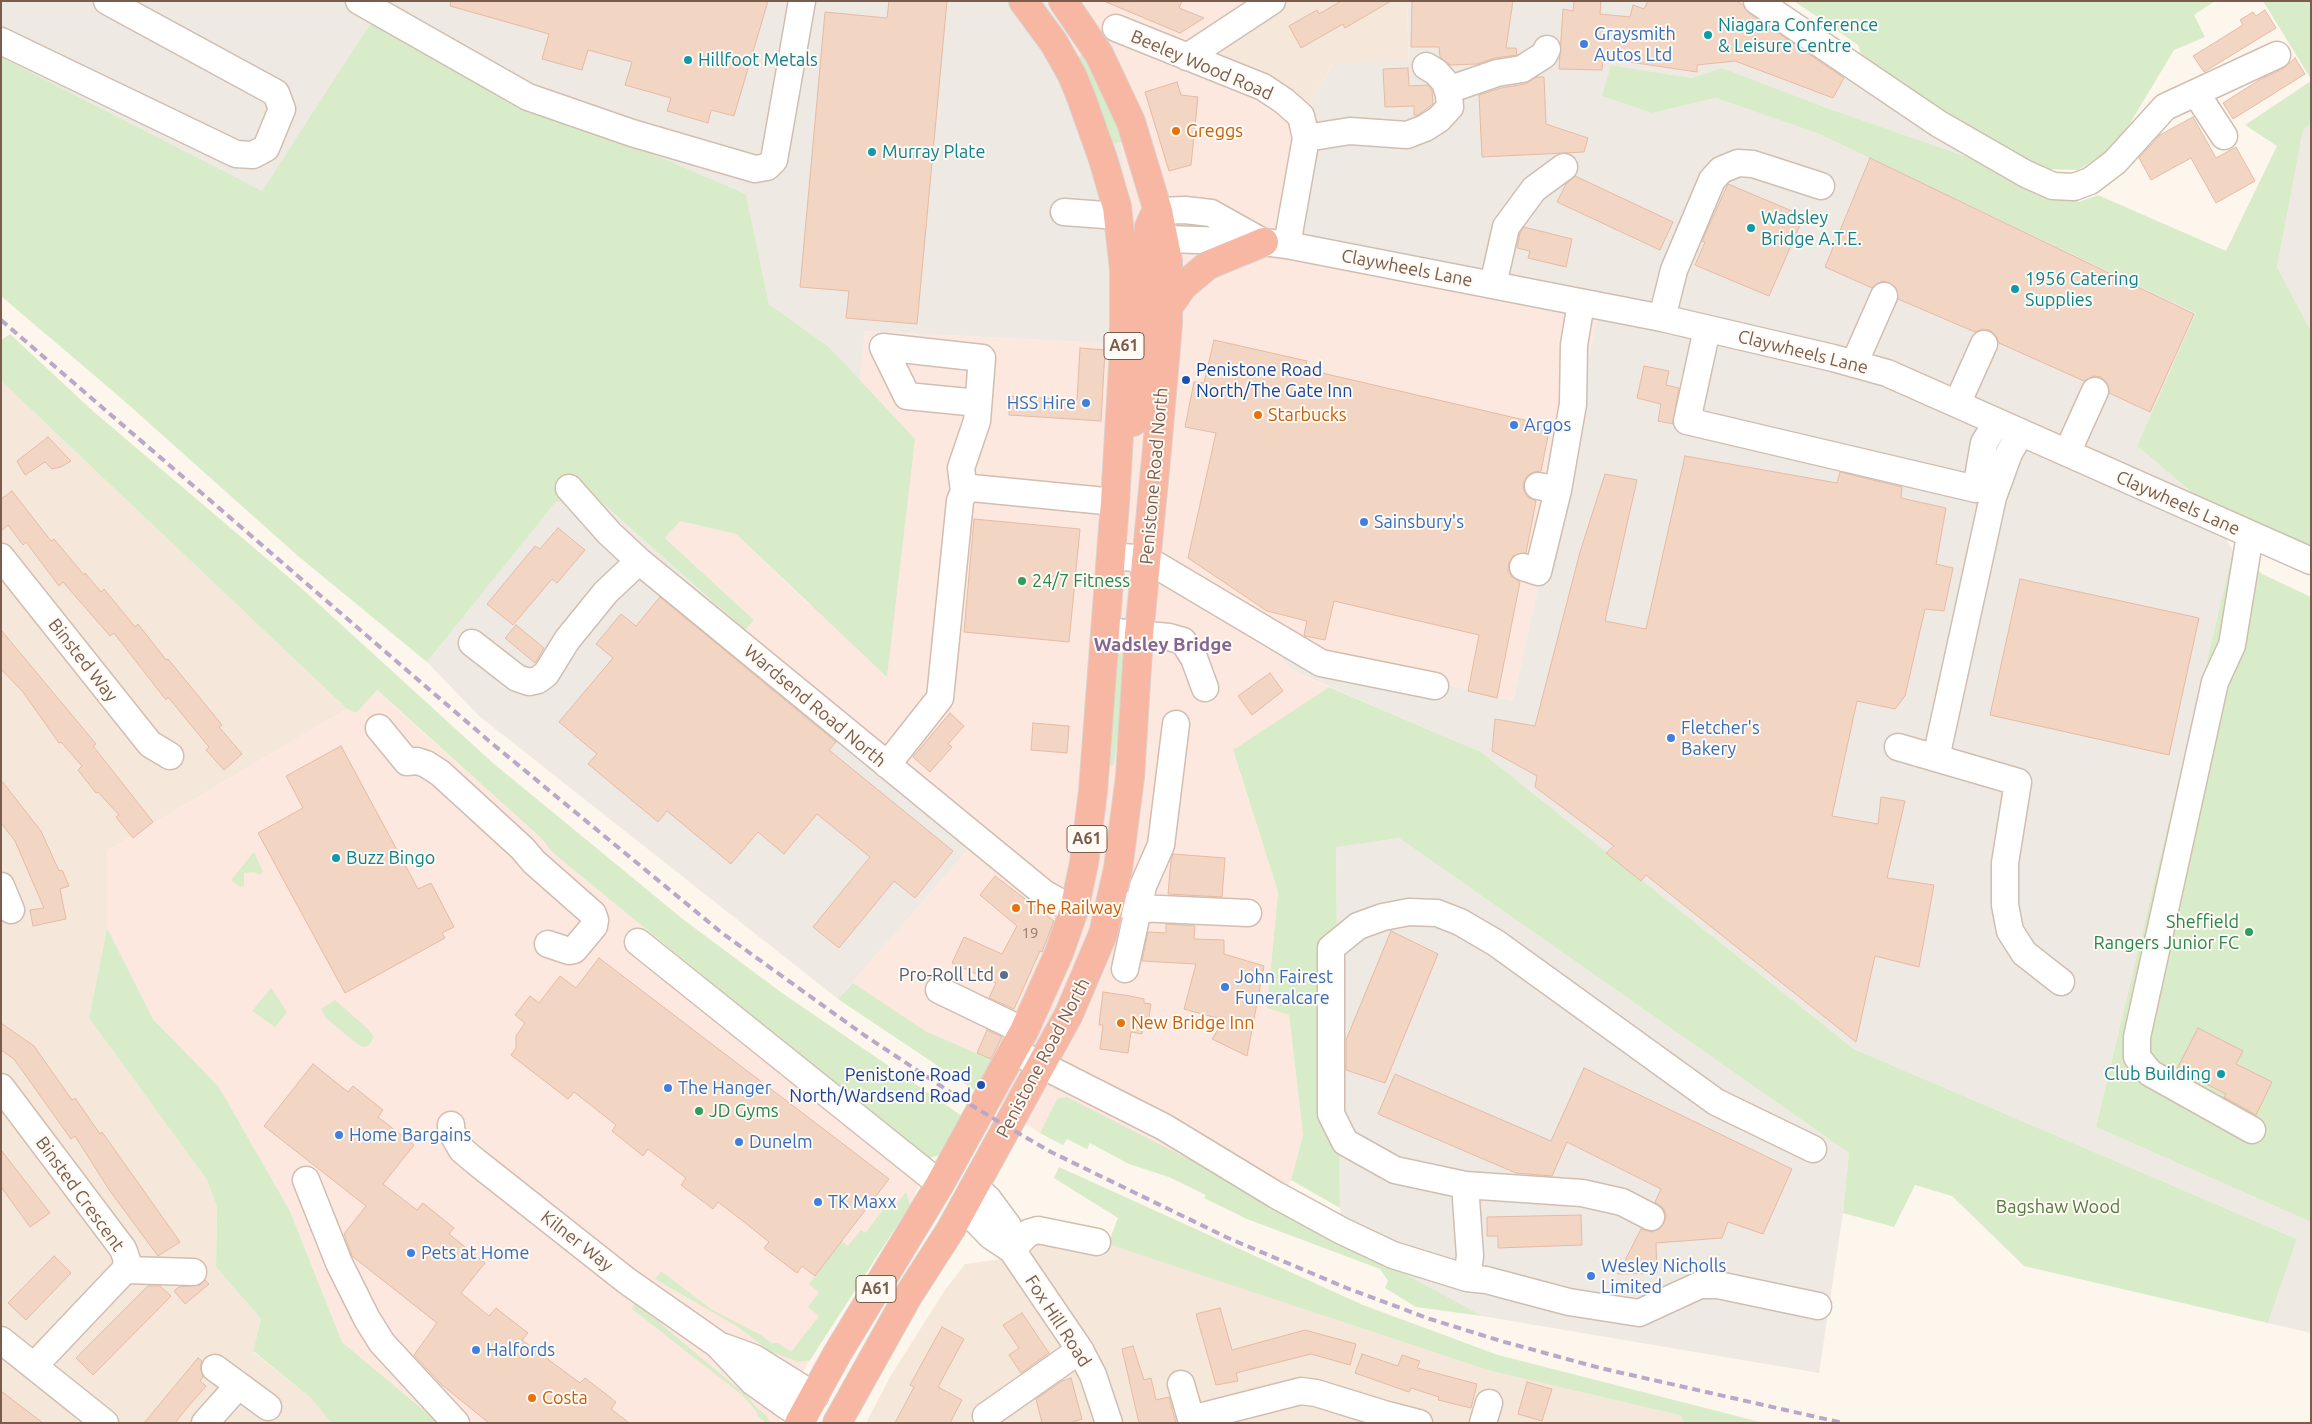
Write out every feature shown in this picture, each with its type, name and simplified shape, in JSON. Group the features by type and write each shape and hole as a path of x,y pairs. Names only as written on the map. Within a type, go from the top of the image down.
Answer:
{"highway":[{"name":"Penistone Road North","path":"940,1184 1019,1041 1060,953 1074,910 1084,863 1093,791 1115,502 1124,350 1124,278 1120,222 1103,159 1072,75 1054,43 1023,1"},
{"name":"Penistone Road North","path":"969,1197 1069,1014 1103,934 1118,869 1130,777 1139,634 1158,440 1168,309 1168,261 1156,238 1158,211 1136,136 1119,94 1099,54 1063,1"},
{"path":"1117,463 1140,406 1149,288 1156,238 1133,234 1120,222"},
{"path":"1168,309 1183,286 1202,268 1218,259 1276,243"},
{"path":"1074,910 1089,913 1100,909 1111,900"},
{"path":"940,1184 969,1197"},
{"name":"A61","path":"806,1411 837,1354 940,1184"},
{"name":"A61","path":"835,1423 908,1296 969,1197"},
{"path":"806,1411 821,1421 835,1423"}],"street":[{"path":"1,41 236,154 252,155 266,148 282,109 276,93 107,1"},
{"path":"359,1 528,97 632,132 755,169 767,167 774,160 802,1"},
{"path":"1187,57 1272,1"},
{"path":"1757,1 1940,124 2026,174 2053,186 2074,187 2090,180 2116,162 2133,140 2165,107 2276,55"},
{"name":"Beeley Wood Road","path":"1116,28 1263,88 1284,101 1301,116 1306,138 1276,243"},
{"path":"1448,90 1497,73 1522,69 1539,59 1547,49"},
{"path":"1306,138 1350,131 1407,135 1425,128 1439,119 1450,107 1445,82 1436,72 1426,66"},
{"path":"2196,93 2224,136"},
{"path":"1662,318 1674,270 1712,180 1721,170 1738,163 1753,164 1821,186"},
{"path":"1493,285 1506,227 1534,189 1564,167"},
{"name":"Claywheels Lane","path":"1158,211 1185,210 1210,213 1276,243"},
{"path":"1064,212 1120,222"},
{"name":"Claywheels Lane","path":"1156,238 1276,243 1662,318 1887,373 2020,434 2311,561"},
{"path":"1854,364 1884,296"},
{"path":"1523,568 1538,572 1548,488 1573,404 1574,345 1581,303"},
{"path":"1707,328 1687,422 1976,488 1984,443 1997,422"},
{"path":"1957,404 1984,344"},
{"path":"2067,453 2096,390"},
{"path":"887,765 940,698 960,501 964,491 961,468 977,421 978,403"},
{"path":"1936,758 1994,497 2009,453 2020,434"},
{"name":"Wardsend Road North","path":"570,488 609,533 639,561 826,712 887,765 1045,894 1074,910"},
{"path":"964,491 972,488 1115,502"},
{"path":"2250,535 2232,645 2215,682 2136,1036 2137,1057 2150,1073 2252,1130"},
{"path":"1111,556 1146,559 1321,663 1435,686"},
{"name":"Binsted Way","path":"1,557 150,744 170,756"},
{"path":"472,643 517,678 529,682 538,680 546,674 567,640 606,592 639,561"},
{"path":"1105,631 1169,637 1184,642 1194,658 1205,688"},
{"path":"1125,968 1143,886 1161,845 1176,724"},
{"path":"379,728 407,762 417,761 426,764 440,773 522,848 534,862 593,914 594,926 574,950 569,951 548,944"},
{"path":"1898,747 2018,782 2005,863 2005,905 2010,931 2024,953 2061,982"},
{"path":"1,886 11,910"},
{"path":"1111,900 1138,908 1248,913"},
{"path":"1651,1217 1622,1202 1582,1193 1465,1185 1395,1170 1345,1142 1331,1114 1331,948 1358,926 1382,916 1409,912 1438,913 1460,922 1504,948 1716,1102 1813,1149"},
{"path":"638,942 940,1184"},
{"path":"939,990 1019,1041 1041,1065 1164,1127 1276,1195 1342,1231 1393,1255 1467,1278 1486,1280 1569,1302 1639,1313 1700,1285 1718,1286 1818,1306"},
{"name":"Binsted Crescent","path":"1,1087 123,1249 127,1260 125,1270 34,1366"},
{"name":"Kilner Way","path":"451,1126 451,1131 462,1150 475,1161 626,1281 717,1344 753,1382 788,1407 806,1411"},
{"path":"306,1180 339,1263 372,1327 382,1343 456,1423"},
{"path":"1465,1185 1470,1256 1467,1278"},
{"name":"Fox Hill Road","path":"969,1197 991,1236 1012,1250 1080,1350 1093,1375 1110,1423"},
{"path":"1012,1250 1028,1233 1038,1230 1097,1242"},
{"path":"125,1270 193,1272"},
{"path":"1,1340 105,1423"},
{"path":"986,1416 1080,1350"},
{"path":"215,1368 268,1407"},
{"path":"1181,1384 1192,1421 1301,1391 1316,1393 1382,1418 1419,1423"},
{"path":"205,1423 238,1386"}],"shaded area":[{"path":"1,1 1044,1 1059,22 1121,145 1141,345 865,331 860,381 829,347 769,304 746,194 528,100 370,24 262,192 1,57"},
{"path":"1044,1 1251,1 1193,61 1226,73 1601,307 1513,701 1271,640 1291,670 1329,687 1233,751 1278,892 1267,1008 1289,1015 1303,1135 1291,1180 1279,1205 1057,1099 1040,1133 838,999 977,839 733,638 745,630 754,620 665,538 680,521 736,534 809,604 915,439 860,381 865,331 1141,345 1059,22"},
{"path":"1251,1 1407,1 1409,63 1333,63 1297,127 1193,61"},
{"path":"1407,1 1745,1 2022,176 1827,108 1722,68 1692,78 1611,65 1652,113 1716,98 1819,134 2197,313 2137,446 2208,506 2233,551 2096,1127 2311,1222 2311,1333 2268,1323 2297,1239 1854,1049 1481,752 1291,670 1270,640 1513,701 1600,307 1287,245 1297,127 1333,63 1409,62"},
{"path":"2311,122 2311,331 2277,267 2303,131"},
{"path":"1,381 347,709 107,851 107,928 89,1018 207,1180 217,1207 216,1267 261,1319 253,1352 312,1399 331,1423 1,1423"},
{"path":"589,491 745,630 733,637 977,839 838,999 479,716 427,662 555,503"},
{"path":"376,690 540,837 553,853 927,1159 914,1199 805,1368 778,1423 439,1423 342,1342 290,1211 219,1087 153,1019 107,928 107,851 347,709 356,713"},
{"path":"1399,838 1849,1153 1843,1213 1819,1373 1482,1316 1345,1250 1340,1208 1336,846"},
{"path":"1039,1241 1104,1256 1108,1244 1680,1415 1684,1423 866,1423 890,1377 945,1290 965,1264 1029,1255"}],"green space":[{"path":"1794,1 2215,1 2194,15 2205,37 2174,50 2117,145 2078,170 2047,169 2027,161 1865,67 1858,45"},
{"path":"2263,1 2311,1 2311,79"},
{"path":"370,24 528,100 746,194 769,304 829,347 915,439 887,677 736,534 680,521 665,538 754,620 745,630 589,491 555,503 427,662 298,556 122,399 1,296 1,57 262,191"},
{"path":"1082,53 1086,54 1124,141 1113,144 1097,98 1079,58"},
{"path":"1611,65 1692,78 1722,68 1827,108 2022,176 2079,202 2098,195 2226,251 2277,146 2245,125 2311,81 2311,122 2303,131 2277,267 2311,331 2311,553 2208,506 2137,446 2196,313 1819,134 1716,98 1652,113 1602,96"},
{"path":"10,334 94,412 300,587 493,763 684,920 782,993 965,1118 945,1153 927,1159 553,853 540,837 377,690 356,713 347,709 1,381 1,340"},
{"path":"2233,551 2262,574 2311,597 2311,1222 2096,1127"},
{"path":"1122,653 1125,655 1122,709 1114,764 1111,767 1109,757 1116,655"},
{"name":"Bagshaw Wood","path":"1329,687 1481,752 1854,1049 2297,1239 2268,1323 2024,1266 1952,1196 1915,1185 1894,1227 1843,1213 1849,1153 1399,838 1336,847 1340,1208 1291,1180 1303,1135 1289,1015 1267,1008 1278,892 1233,750"},
{"path":"254,852 263,872 260,875 254,872 244,873 244,886 240,887 231,880"},
{"path":"107,928 153,1019 219,1087 290,1211 342,1342 439,1423 331,1423 312,1399 253,1351 261,1319 216,1267 217,1207 207,1180 89,1018"},
{"path":"853,983 925,1031 992,1060 974,1090 838,999"},
{"path":"271,988 287,1012 275,1027 252,1011"},
{"path":"335,1000 368,1029 374,1037 369,1045 365,1047 358,1045 326,1018 321,1009"},
{"path":"1067,1097 1279,1205 1482,1316 1416,1307 1385,1288 1388,1281 1380,1269 1247,1219 1204,1198 1206,1195 1169,1177 1129,1164 1090,1143 1087,1149 1067,1139 1063,1145 1040,1133 1057,1099"},
{"path":"1059,1167 1363,1305 1498,1355 1764,1423 1684,1423 1680,1415 1488,1370 1108,1244 1118,1218 1054,1178"},
{"path":"906,1192 910,1205 810,1360 799,1362 771,1352 738,1327 655,1279 661,1271 711,1309 761,1335 771,1343 778,1343 791,1352 819,1316 808,1307 819,1292 809,1284 842,1241 848,1246 861,1230 865,1233 887,1205 893,1209"},
{"path":"635,1302 748,1397 766,1415 770,1423 766,1423 758,1416 742,1395 632,1309"}],"building":[{"name":"Hillfoot Metals","path":"451,1 768,1 734,116 711,110 708,123 667,111 671,98 625,85 632,62 588,50 582,70 542,59 549,34 450,6"},
{"name":"Murray Plate","path":"889,1 947,1 917,324 846,318 849,291 800,287 825,12 887,18"},
{"path":"1182,1 1179,8 1204,18 1180,33 1106,2"},
{"path":"1341,1 1391,1 1345,28 1343,24 1301,48 1289,26 1317,10 1319,14"},
{"path":"1412,1 1513,1 1506,48 1516,48 1517,55 1495,58 1477,64 1450,65 1440,57 1439,47 1411,47"},
{"name":"Niagara Conference & Leisure Centre","path":"1574,1 1601,1 1600,14 1630,17 1633,5 1644,9 1648,1 1736,1 1743,5 1749,13 1844,78 1833,98 1735,61 1697,65 1697,72 1603,58 1602,70 1559,69 1563,9 1573,11"},
{"path":"2265,10 2276,28 2204,72 2193,56 2243,25 2240,20 2253,12 2256,16"},
{"path":"2295,58 2305,74 2233,119 2223,103 2261,79 2283,69"},
{"path":"1408,68 1409,86 1428,85 1432,91 1433,104 1418,115 1414,115 1414,106 1385,107 1383,69"},
{"path":"1537,77 1544,77 1546,124 1588,138 1584,152 1482,157 1479,95 1501,88 1525,84"},
{"name":"Greggs","path":"1177,82 1181,95 1198,97 1191,165 1169,171 1145,92"},
{"path":"2193,117 2216,158 2236,147 2255,181 2216,203 2191,158 2151,180 2139,158 2160,135"},
{"path":"1870,158 2194,314 2150,412 2109,393 2107,383 2101,377 2093,376 2084,381 1999,343 1996,336 1990,330 1982,329 1975,332 1898,299 1896,288 1890,283 1882,281 1872,288 1825,267"},
{"path":"1575,176 1673,222 1660,250 1557,202 1566,184"},
{"name":"Wadsley Bridge A.T.E.","path":"1728,184 1804,216 1769,296 1695,265 1705,242 1702,241"},
{"path":"1524,227 1572,239 1566,267 1528,258 1530,251 1517,248 1520,233"},
{"name":"Sainsbury's","path":"1214,340 1307,361 1305,369 1550,426 1541,471 1527,476 1523,484 1524,491 1528,497 1536,501 1526,553 1513,556 1509,563 1508,570 1512,577 1520,582 1497,698 1468,691 1479,635 1334,601 1325,640 1305,636 1307,621 1267,611 1188,558 1216,433 1185,427 1194,382 1204,383"},
{"path":"1080,348 1105,350 1101,421 1009,415 1010,396 1077,400"},
{"path":"1644,366 1669,371 1666,385 1679,388 1673,424 1658,421 1661,404 1637,398"},
{"path":"48,437 71,461 61,467 52,469 45,462 25,475 17,461"},
{"name":"Fletcher's Bakery","path":"1685,456 1837,483 1840,472 1902,487 1901,498 1946,508 1936,564 1953,568 1944,611 1925,609 1905,696 1895,709 1857,701 1832,816 1878,824 1881,797 1905,801 1887,878 1934,885 1919,967 1875,956 1856,1042 1646,875 1641,881 1606,853 1614,846 1535,787 1537,776 1492,751 1495,719 1535,726 1580,552 1605,474 1637,480 1605,621 1646,629"},
{"path":"12,491 51,541 54,539 101,592 104,589 135,627 138,624 222,725 219,727 242,754 224,770 206,750 209,747 168,697 166,700 114,633 110,636 63,582 59,586 26,542 23,545 8,525 1,531 1,499"},
{"name":"24/7 Fitness","path":"974,519 1080,529 1069,642 964,632"},
{"path":"558,528 585,550 557,583 552,579 513,625 487,604 535,546 540,549"},
{"path":"2020,579 2199,618 2169,755 1990,715"},
{"path":"660,597 836,742 829,750 953,851 915,898 894,881 839,948 813,927 870,857 817,814 784,854 758,832 731,864 667,811 658,822 588,764 597,754 559,722 613,658 596,644 621,614 636,626"},
{"path":"516,625 544,648 535,663 505,638"},
{"path":"1,630 96,744 93,746 153,822 133,838 116,817 119,815 98,792 96,793 78,770 82,766 61,742 59,743 23,692 1,669"},
{"path":"1270,673 1283,691 1252,715 1238,696"},
{"path":"950,713 964,726 948,744 952,747 930,772 913,757"},
{"path":"1033,723 1069,726 1067,753 1031,750"},
{"name":"Buzz Bingo","path":"341,746 418,889 431,883 454,927 442,933 445,938 345,993 258,833 303,808 286,776"},
{"path":"1,780 41,831 59,871 62,870 69,886 60,889 66,919 33,926 30,910 44,908 15,841 1,823"},
{"path":"1173,854 1225,858 1222,897 1168,894"},
{"path":"995,876 1054,921 1042,952 1040,951 1014,1009 989,998 996,983 952,963 964,937 1002,954 1017,926 980,895"},
{"name":"John Fairest Funeralcare","path":"1166,924 1195,926 1194,939 1224,940 1224,954 1264,966 1247,1056 1212,1039 1224,1020 1184,1009 1196,964 1142,961 1148,932 1166,933"},
{"path":"1391,931 1438,954 1385,1083 1346,1070 1346,1040"},
{"path":"599,958 889,1179 815,1276 802,1266 797,1273 764,1248 769,1242 718,1202 713,1209 681,1185 686,1178 648,1149 643,1156 612,1131 616,1125 574,1092 568,1099 511,1055 516,1048 516,1036 525,1023 515,1015 530,996 539,1003 560,976 576,988"},
{"name":"New Bridge Inn","path":"1103,992 1144,999 1144,1003 1151,1004 1148,1023 1144,1022 1142,1034 1131,1032 1128,1053 1100,1049 1103,1025 1099,1025"},
{"path":"1,1023 34,1046 72,1100 75,1098 100,1134 102,1132 180,1242 158,1256 110,1191 75,1136 71,1139 14,1059 1,1050"},
{"name":"Club Building","path":"2198,1028 2243,1051 2236,1064 2272,1082 2256,1115 2224,1097 2226,1094 2177,1069"},
{"path":"987,1030 1002,1037 991,1059 977,1053"},
{"path":"313,1064 348,1092 353,1086 383,1110 378,1117 414,1145 383,1184 417,1210 423,1203 454,1228 449,1234 485,1263 461,1293 489,1316 496,1308 528,1333 522,1340 580,1383 585,1378 616,1402 611,1409 629,1423 489,1423 442,1385 414,1355 437,1323 352,1256 344,1234 366,1206 264,1126"},
{"path":"1584,1068 1792,1169 1763,1234 1728,1222 1722,1238 1656,1243 1657,1273 1618,1274 1641,1229 1652,1232 1659,1229 1664,1223 1666,1216 1664,1209 1655,1202 1661,1189 1567,1142 1552,1176 1516,1173 1378,1114 1395,1074 1551,1141"},
{"path":"1,1150 50,1213 30,1227 1,1187"},
{"path":"1581,1215 1582,1245 1498,1248 1498,1236 1487,1236 1487,1217"},
{"path":"54,1256 71,1273 26,1320 8,1303"},
{"path":"205,1280 209,1284 185,1304 174,1291 179,1287 200,1285"},
{"path":"148,1286 160,1286 171,1296 93,1375 76,1358"},
{"path":"1220,1308 1232,1350 1305,1330 1356,1344 1350,1365 1311,1354 1236,1373 1238,1381 1216,1385 1196,1314"},
{"path":"1022,1313 1049,1353 1021,1373 1009,1355 1019,1348 1003,1325"},
{"path":"942,1327 964,1339 938,1387 962,1400 950,1423 895,1423 914,1387 910,1385"},
{"path":"1133,1346 1144,1380 1151,1378 1156,1400 1169,1397 1176,1423 1139,1423 1122,1349"},
{"path":"1362,1354 1398,1366 1402,1355 1420,1361 1417,1368 1477,1384 1471,1408 1438,1400 1439,1397 1411,1388 1409,1392 1355,1373"},
{"path":"198,1358 202,1361 200,1367 203,1377 200,1381 206,1386 175,1423 144,1423"},
{"path":"1071,1378 1082,1419 1070,1423 1042,1423 1036,1399 1062,1381"},
{"path":"1527,1382 1552,1389 1542,1421 1518,1414"},
{"path":"1,1391 43,1423 1,1423"}],"railway":[{"path":"1,320 489,741 722,933 864,1035 956,1096 1006,1126 1051,1152 1228,1238 1349,1289 1430,1319 1600,1368 1843,1423"}],"place":[{"name":"Niagara Conference & Leisure Centre","path":"1708,35"},
{"name":"Graysmith Autos Ltd","path":"1584,44"},
{"name":"Hillfoot Metals","path":"688,60"},
{"name":"Greggs","path":"1176,131"},
{"name":"Murray Plate","path":"872,152"},
{"name":"Wadsley Bridge A.T.E.","path":"1751,228"},
{"name":"1956 Catering Supplies","path":"2015,289"},
{"name":"Penistone Road North/The Gate Inn","path":"1186,380"},
{"name":"HSS Hire","path":"1086,403"},
{"name":"Starbucks","path":"1258,415"},
{"name":"Argos","path":"1514,425"},
{"name":"Sainsbury's","path":"1364,522"},
{"name":"24/7 Fitness","path":"1022,581"},
{"name":"Fletcher's Bakery","path":"1671,738"},
{"name":"Buzz Bingo","path":"336,858"},
{"name":"The Railway","path":"1016,908"},
{"name":"Sheffield Rangers Junior FC","path":"2249,932"},
{"name":"Pro-Roll Ltd","path":"1004,975"},
{"name":"John Fairest Funeralcare","path":"1225,987"},
{"name":"New Bridge Inn","path":"1121,1023"},
{"name":"Club Building","path":"2221,1074"},
{"name":"Penistone Road North/Wardsend Road","path":"981,1085"},
{"name":"The Hanger","path":"668,1088"},
{"name":"JD Gyms","path":"699,1111"},
{"name":"Home Bargains","path":"339,1135"},
{"name":"Dunelm","path":"739,1142"},
{"name":"TK Maxx","path":"818,1202"},
{"name":"Pets at Home","path":"411,1253"},
{"name":"Wesley Nicholls Limited","path":"1591,1276"},
{"name":"Halfords","path":"476,1350"},
{"name":"Costa","path":"532,1398"}],"district":[{"name":"Wadsley Bridge","path":"1163,645"}]}
